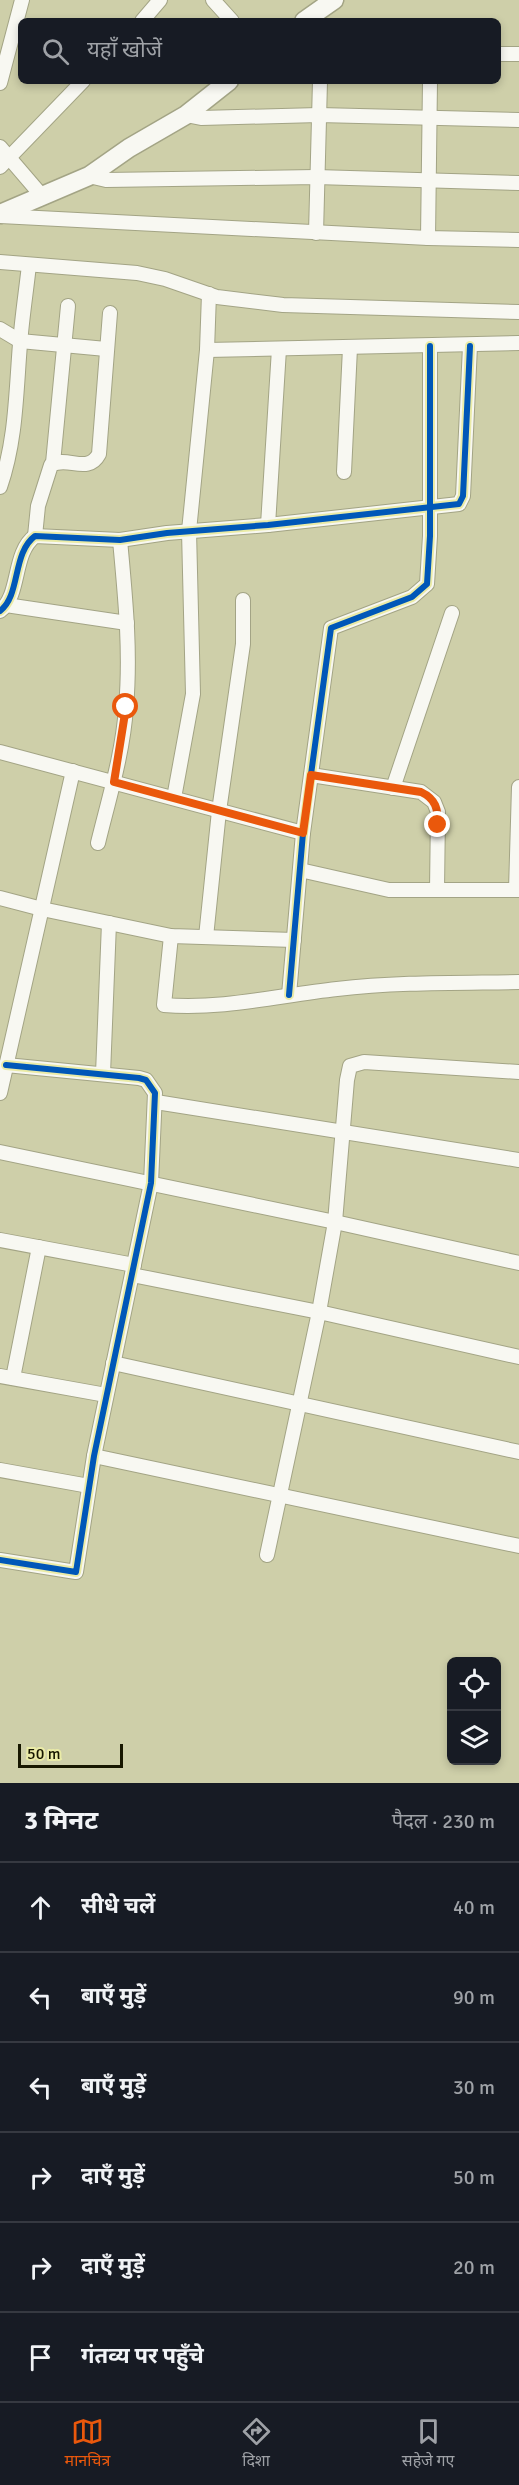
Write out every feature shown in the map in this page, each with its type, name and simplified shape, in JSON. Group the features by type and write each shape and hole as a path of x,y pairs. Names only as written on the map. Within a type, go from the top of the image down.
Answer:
{"street":[{"path":"0,83 22,0"},
{"path":"145,18 160,0"},
{"path":"213,0 229,18"},
{"path":"312,18 334,0"},
{"path":"501,54 519,54"},
{"path":"42,196 3,157 80,84"},
{"path":"0,215 89,176 129,148 186,115 225,84"},
{"path":"316,232 320,84"},
{"path":"428,238 430,84"},
{"path":"186,115 201,118 319,115 519,120"},
{"path":"89,176 106,180 316,177 519,183"},
{"path":"0,215 428,238 519,240"},
{"path":"0,262 137,273 243,302 519,312"},
{"path":"0,487 13,436 20,340 29,265"},
{"path":"174,798 193,694 189,531 207,350 209,294"},
{"path":"53,463 68,306"},
{"path":"110,313 99,454 93,463 86,465 64,461 53,463 48,468 38,506 35,536 25,545 3,608 127,623"},
{"path":"0,329 20,340 106,349"},
{"path":"207,350 519,344"},
{"path":"289,995 303,833 331,628 412,597 427,584 430,507 430,346"},
{"path":"35,536 120,540 189,531 457,506 463,496 470,346"},
{"path":"344,472 350,348"},
{"path":"268,525 279,349"},
{"path":"98,843 114,782 126,707 127,623 120,540"},
{"path":"206,937 219,811 243,644 243,600"},
{"path":"393,788 452,613"},
{"path":"0,752 303,833"},
{"path":"0,1093 6,1065 5,1049 42,909 73,771"},
{"path":"311,775 421,792 434,802 438,812 437,890"},
{"path":"300,870 389,891 517,890 519,787"},
{"path":"0,898 171,936 294,940"},
{"path":"103,1074 109,923"},
{"path":"171,936 165,1005 194,1007 339,989 428,983 519,982"},
{"path":"267,1555 319,1312 335,1222 342,1132 351,1066 357,1063 519,1072"},
{"path":"0,1560 76,1572 94,1456 152,1183 156,1102 152,1085 146,1080 6,1065"},
{"path":"156,1102 519,1160"},
{"path":"0,1152 519,1263"},
{"path":"0,1240 519,1357"},
{"path":"39,1247 7,1377 106,1395"},
{"path":"113,1363 519,1452"},
{"path":"94,1456 519,1546"},
{"path":"0,1470 89,1486"}],"cycle path":[{"path":"289,995 303,833 331,628 412,597 427,584 430,536 430,346"},
{"path":"0,611 7,604 11,595 23,553 35,536 120,540 167,533 268,525 459,504 463,496 470,346"},
{"path":"0,1560 76,1572 94,1456 151,1183 155,1093 146,1080 139,1078 6,1065"}],"route":[{"path":"126,707 114,782 303,833 311,775 421,792 434,802 438,812 438,825"}]}
